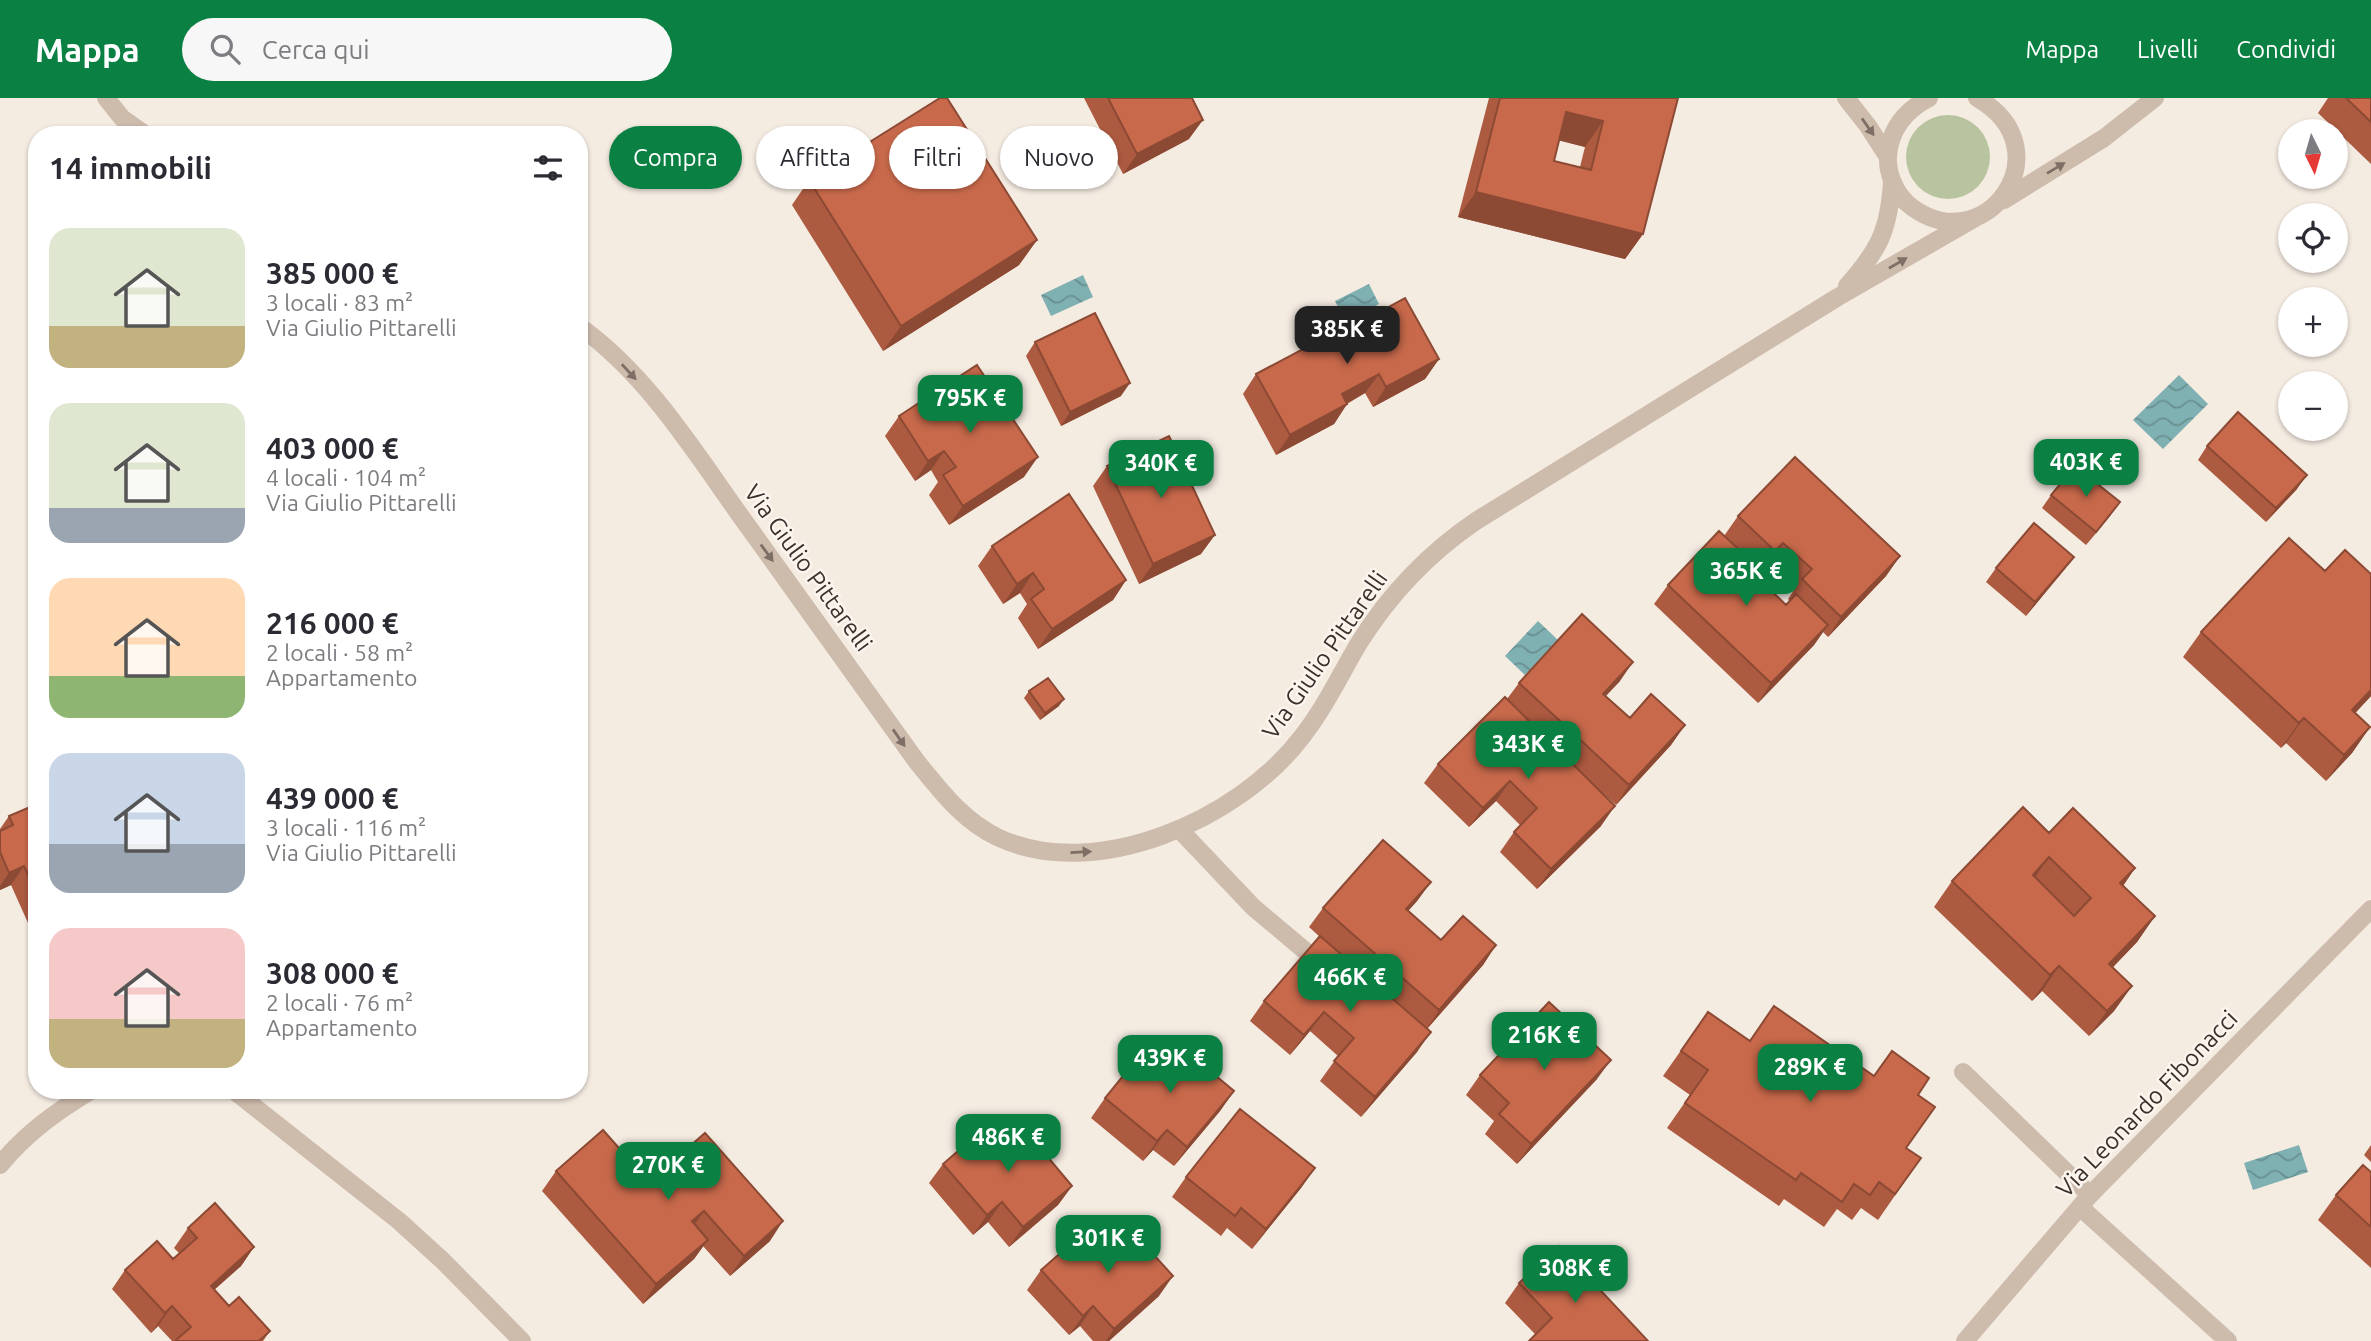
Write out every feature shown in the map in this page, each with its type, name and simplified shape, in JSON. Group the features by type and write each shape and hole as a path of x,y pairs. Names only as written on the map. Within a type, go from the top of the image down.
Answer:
{"street":[{"path":"106,98 122,118 133,126"},
{"path":"1846,98 1888,157"},
{"path":"1911,98 1928,98"},
{"path":"1888,157 1891,138 1899,122 1912,108 1928,98"},
{"path":"1978,98 1995,110 2008,126 2016,145 2017,167 2010,186 1998,204"},
{"name":"Via Giulio Pittarelli","path":"588,332 623,365 674,423 917,762 950,802 966,818 1010,842 1060,853 1090,852 1153,839 1179,829 1222,806 1251,786 1293,747 1321,709 1361,640 1397,591 1446,541 1838,297 1977,217 2104,138 2155,98"},
{"name":"Via Giulio Pittarelli","path":"1838,297 1862,270 1882,237 1890,215 1892,182 1888,157"},
{"path":"1892,182 1903,200 1918,212 1937,220 1957,222 1977,217"},
{"path":"1179,829 1253,906 1335,975"},
{"name":"Via Leonardo Fibonacci","path":"1965,1341 2085,1201 2371,908"},
{"path":"1963,1072 2085,1201 2228,1341"},
{"path":"0,1165 39,1125 78,1099"},
{"path":"244,1099 399,1221 522,1341"}],"green space":[{"path":"1948,115 1964,118 1978,127 1987,141 1990,157 1987,173 1978,187 1964,196 1948,199 1932,196 1918,187 1909,173 1906,157 1909,141 1918,127 1932,118"}],"water":[{"path":"1083,275 1093,297 1051,316 1041,295"},
{"path":"1369,284 1379,304 1345,321 1335,301"},
{"path":"2179,375 2208,404 2163,449 2133,420"},
{"path":"1538,621 1558,640 1525,675 1505,656"},
{"path":"2299,1145 2308,1172 2253,1190 2244,1163"}],"building":[{"path":"940,98 947,98 965,126 895,126"},
{"path":"1108,98 1192,98 1203,120 1137,154"},
{"path":"1500,98 1678,98 1643,234 1476,192","holes":["1566,112 1603,121 1591,170 1554,161"]},
{"path":"2346,98 2371,98 2371,122"},
{"path":"889,130 889,189 986,189 986,160 1000,182 1000,189 1005,189 1037,240 901,326 815,189 875,189 875,139"},
{"path":"1405,298 1439,359 1386,387 1379,374 1342,394 1347,404 1290,435 1256,374 1320,340 1326,350 1345,340 1341,333"},
{"path":"1095,313 1130,383 1070,412 1035,342"},
{"path":"977,365 1038,457 963,506 943,475 956,467 944,451 928,461 899,416"},
{"path":"2238,412 2307,475 2276,508 2207,446"},
{"path":"1169,436 1215,535 1153,564 1107,466"},
{"path":"1795,457 1900,556 1841,617 1802,579 1812,569 1783,543 1775,551 1738,516"},
{"path":"2075,466 2120,502 2096,532 2051,495"},
{"path":"1069,494 1126,580 1052,629 1031,599 1044,589 1033,573 1017,584 992,546"},
{"path":"2034,523 2074,557 2035,602 1996,568"},
{"path":"1719,531 1759,568 1754,574 1786,605 1796,594 1828,625 1771,683 1668,585"},
{"path":"2289,538 2325,571 2345,550 2371,574 2371,690 2352,710 2370,727 2344,755 2304,718 2299,723 2201,632"},
{"path":"1582,614 1633,662 1603,694 1630,718 1651,694 1685,725 1629,785 1519,683"},
{"path":"1048,678 1064,699 1045,713 1029,691"},
{"path":"1505,697 1615,806 1551,869 1514,832 1537,808 1510,781 1483,808 1438,764"},
{"path":"2023,807 2049,833 2073,808 2135,868 2120,883 2155,916 2109,964 2132,986 2107,1011 2059,966 2050,975 1952,881","holes":["2049,857 2091,898 2074,916 2033,875"]},
{"path":"28,808 28,874 24,866 9,873 0,852 0,831 13,825 9,816"},
{"path":"1383,840 1431,882 1406,909 1441,940 1463,916 1496,945 1439,1010 1323,908"},
{"path":"1320,936 1431,1032 1375,1097 1334,1061 1354,1038 1324,1012 1304,1035 1264,1001"},
{"path":"1549,1002 1611,1060 1531,1144 1499,1114 1509,1103 1480,1075"},
{"path":"1774,1006 1874,1076 1892,1051 1929,1078 1918,1095 1935,1107 1906,1148 1921,1158 1895,1194 1879,1182 1870,1195 1854,1184 1842,1202 1801,1173 1796,1180 1685,1103 1708,1070 1681,1051 1708,1012 1750,1041"},
{"path":"1175,1042 1234,1091 1187,1147 1167,1130 1157,1141 1105,1098 1145,1049 1159,1061"},
{"path":"1240,1109 1315,1168 1266,1229 1241,1208 1235,1216 1186,1177"},
{"path":"1020,1124 1072,1186 1023,1227 1002,1202 987,1215 943,1164 981,1131 987,1138 998,1129 1005,1137"},
{"path":"603,1130 649,1182 705,1133 783,1221 744,1256 704,1211 692,1221 708,1240 656,1284 556,1171"},
{"path":"2363,1165 2371,1172 2371,1227 2336,1195"},
{"path":"215,1203 254,1247 211,1286 229,1306 239,1297 270,1331 259,1341 175,1341 191,1327 172,1306 165,1313 125,1270 157,1241 173,1259 197,1238 188,1228"},
{"path":"1125,1223 1173,1276 1114,1329 1093,1306 1083,1316 1041,1270 1081,1235 1094,1249"},
{"path":"1559,1246 1648,1341 1529,1341 1552,1318 1519,1283"}]}
